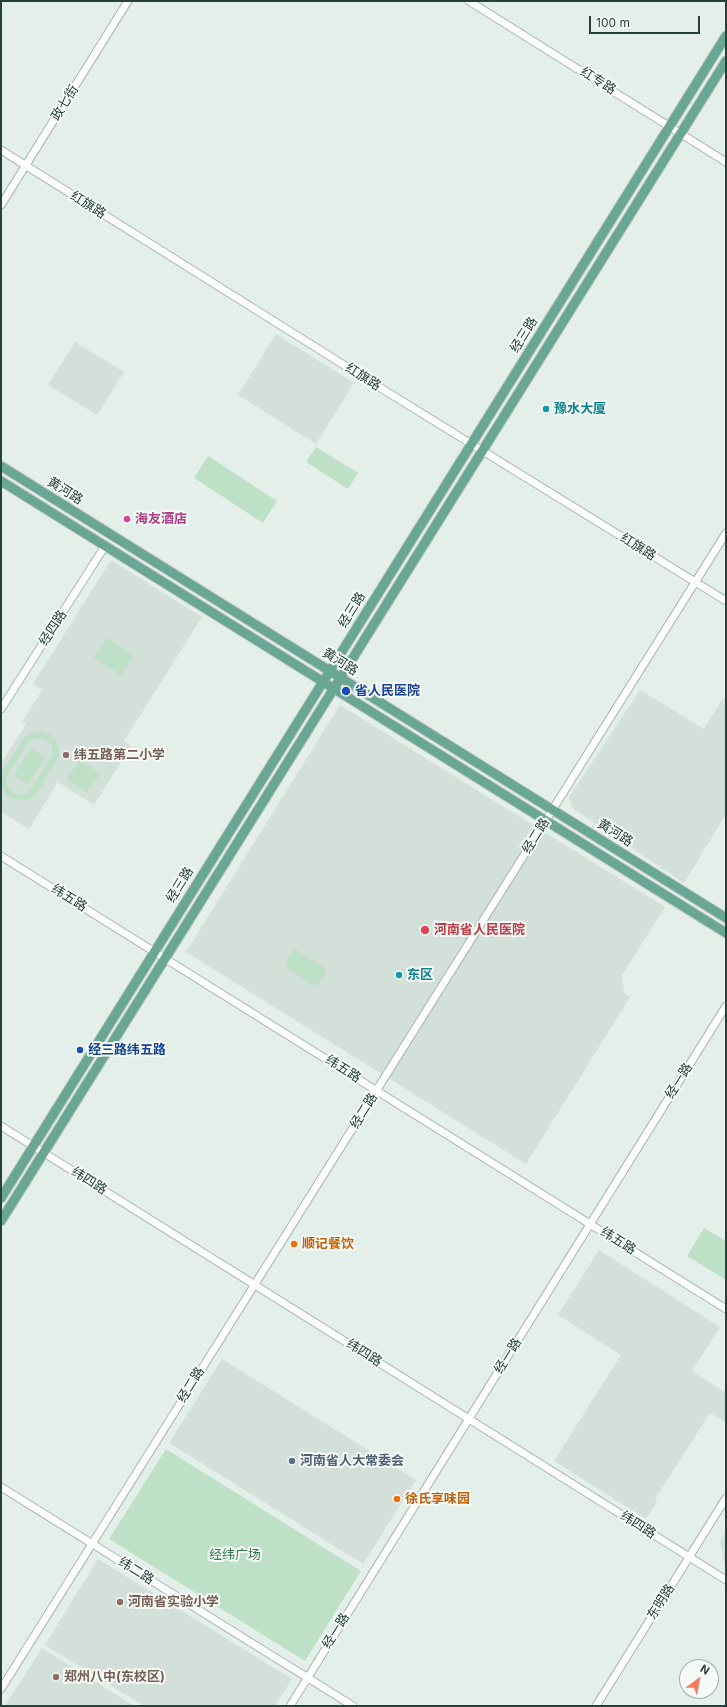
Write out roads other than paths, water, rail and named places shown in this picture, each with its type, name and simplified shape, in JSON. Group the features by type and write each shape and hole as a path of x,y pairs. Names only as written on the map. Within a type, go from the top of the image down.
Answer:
{"main road":[{"name":"经三路","path":"1,1198 726,36"},
{"name":"经三路","path":"1,1221 726,61"},
{"name":"黄河路","path":"1,466 726,918"},
{"name":"黄河路","path":"1,481 726,933"}],"street":[{"name":"政七街","path":"1,205 128,1"},
{"name":"红专路","path":"469,1 726,162"},
{"name":"红旗路","path":"1,150 726,601"},
{"name":"经二路","path":"1,1689 726,533"},
{"name":"经四路","path":"1,709 105,546"},
{"name":"纬五路","path":"1,856 726,1309"},
{"name":"经一路","path":"290,1706 726,1006"},
{"name":"纬四路","path":"1,1126 726,1580"},
{"name":"纬二路","path":"1,1486 353,1706"},
{"name":"东明路","path":"596,1706 726,1498"}],"place":[{"name":"豫水大厦","path":"546,409"},
{"name":"海友酒店","path":"127,519"},
{"name":"省人民医院","path":"346,691"},
{"name":"纬五路第二小学","path":"66,755"},
{"name":"河南省人民医院","path":"425,930"},
{"name":"东区","path":"399,975"},
{"name":"经三路纬五路","path":"80,1050"},
{"name":"顺记餐饮","path":"294,1244"},
{"name":"河南省人大常委会","path":"292,1461"},
{"name":"徐氏享味园","path":"397,1499"},
{"name":"河南省实验小学","path":"120,1602"},
{"name":"郑州八中(东校区)","path":"56,1677"}],"park label":[{"name":"经纬广场","path":"235,1555"}]}
